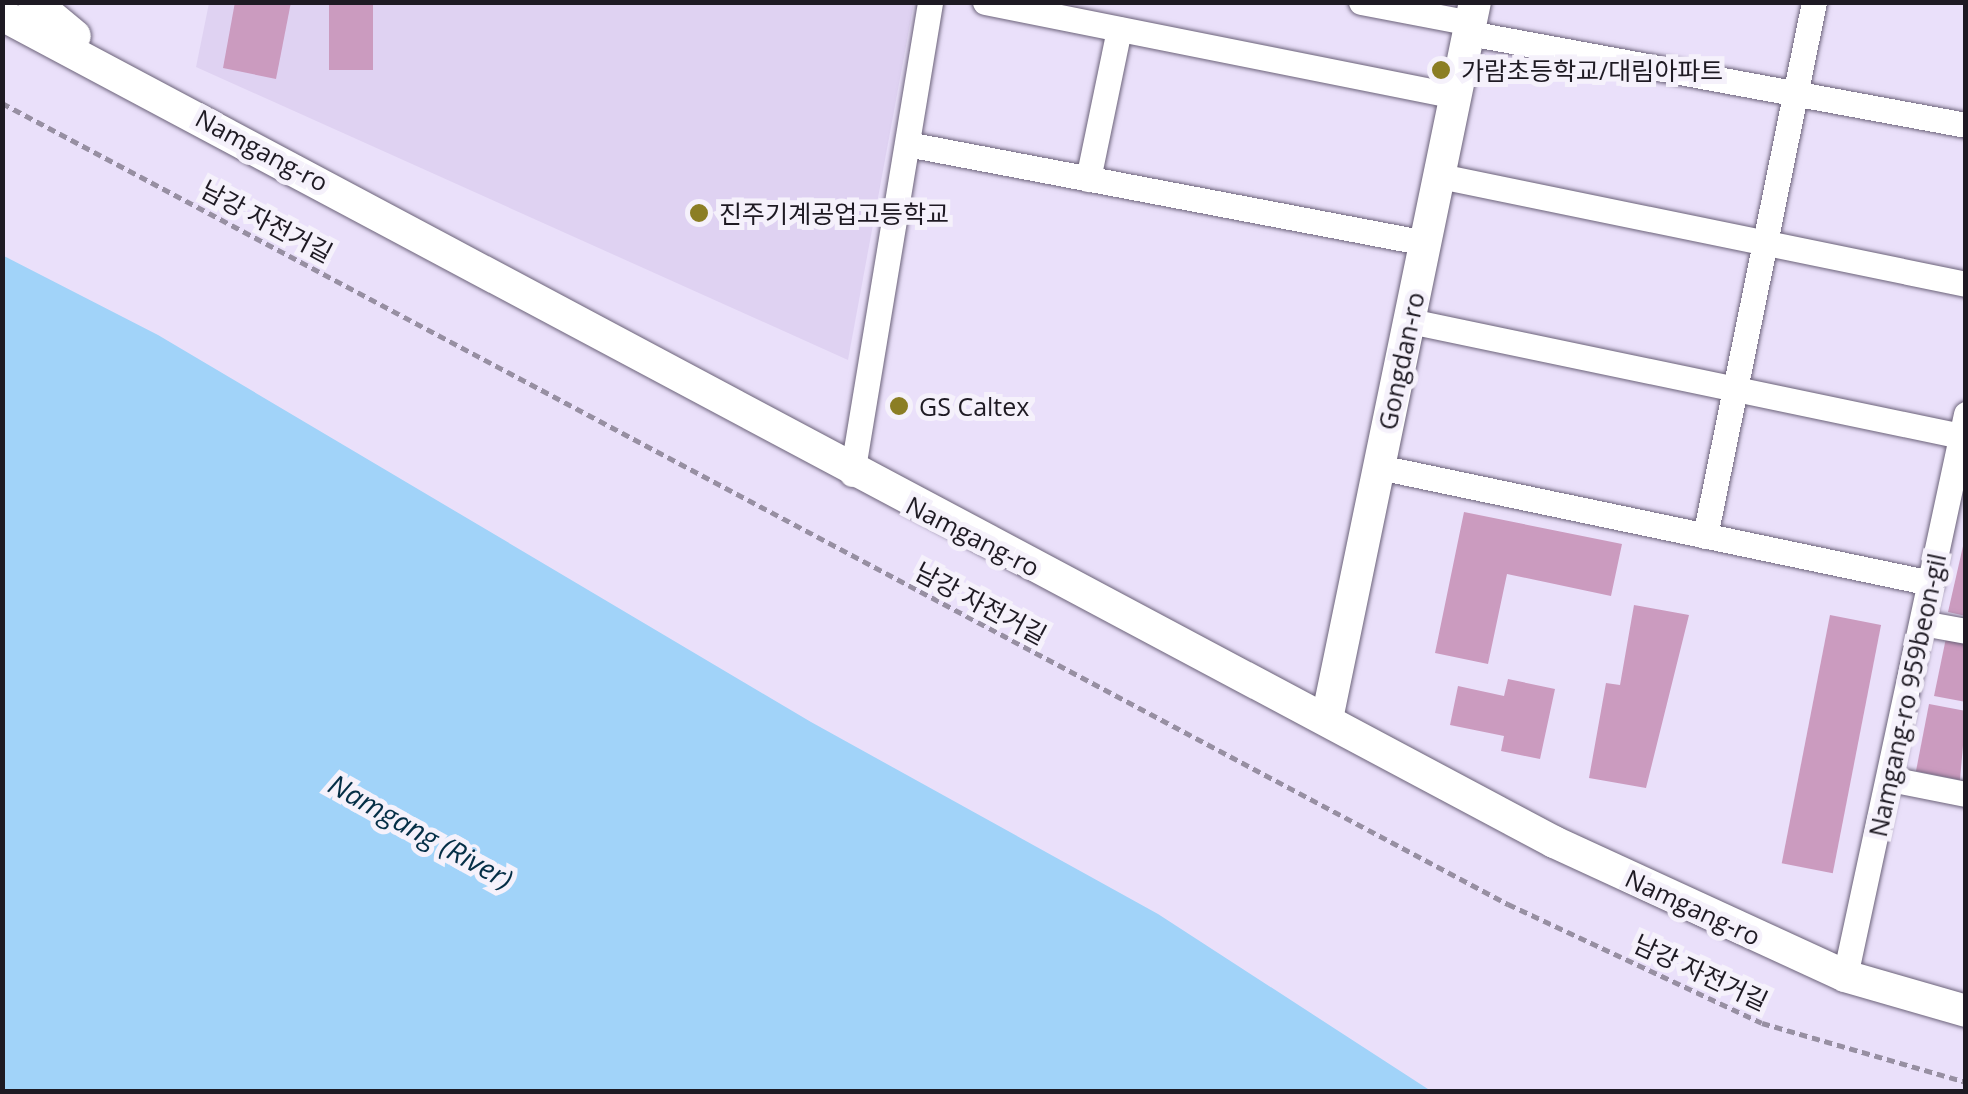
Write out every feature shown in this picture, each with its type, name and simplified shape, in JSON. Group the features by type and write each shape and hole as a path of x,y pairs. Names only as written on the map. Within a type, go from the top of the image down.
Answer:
{"street":[{"path":"34,2 127,79"},
{"path":"852,474 930,2"},
{"path":"985,2 1456,96"},
{"path":"1361,2 1472,19 1796,93 1966,125"},
{"path":"1705,536 1814,2"},
{"name":"Namgang-ro","path":"2,15 127,79 852,474 1327,719 1554,842 1845,976 1966,1012"},
{"name":"Gongdan-ro","path":"1327,719 1472,19"},
{"path":"1088,178 1119,29"},
{"path":"2,36 127,79"},
{"path":"906,144 1426,243"},
{"path":"1440,176 1966,284"},
{"path":"1410,321 1736,389 1963,425"},
{"name":"Namgang-ro 959beon-gil","path":"1845,976 1963,425"},
{"path":"1379,467 1930,583"},
{"path":"1922,622 1966,632"},
{"path":"1890,779 1966,794"}],"path":[{"name":"남강 자전거길","path":"2,103 1508,904 1762,1023 1966,1082"}],"shaded area":[{"name":"진주기계공업고등학교","path":"209,3 914,3 848,360 196,67"}],"water":[{"name":"Namgang (River)","path":"2,255 158,335 811,722 1158,914 1431,1091 3,1091"}],"building":[{"path":"235,2 291,2 276,79 223,68"},
{"path":"329,2 373,2 373,70 329,70"},
{"path":"1464,512 1622,544 1611,596 1507,574 1488,664 1435,653"},
{"path":"1966,533 1966,616 1948,612"},
{"path":"1634,605 1689,615 1646,788 1589,778 1606,683 1620,685"},
{"path":"1830,615 1881,625 1833,873 1782,863"},
{"path":"1946,638 1966,642 1966,702 1934,696"},
{"path":"1508,679 1555,689 1540,759 1501,751 1504,736 1450,725 1458,686 1504,696"},
{"path":"1929,704 1966,711 1960,780 1916,771"}],"place":[{"name":"가람초등학교/대림아파트","path":"1441,70"},
{"name":"진주기계공업고등학교","path":"699,213"},
{"name":"GS Caltex","path":"899,406"}]}
